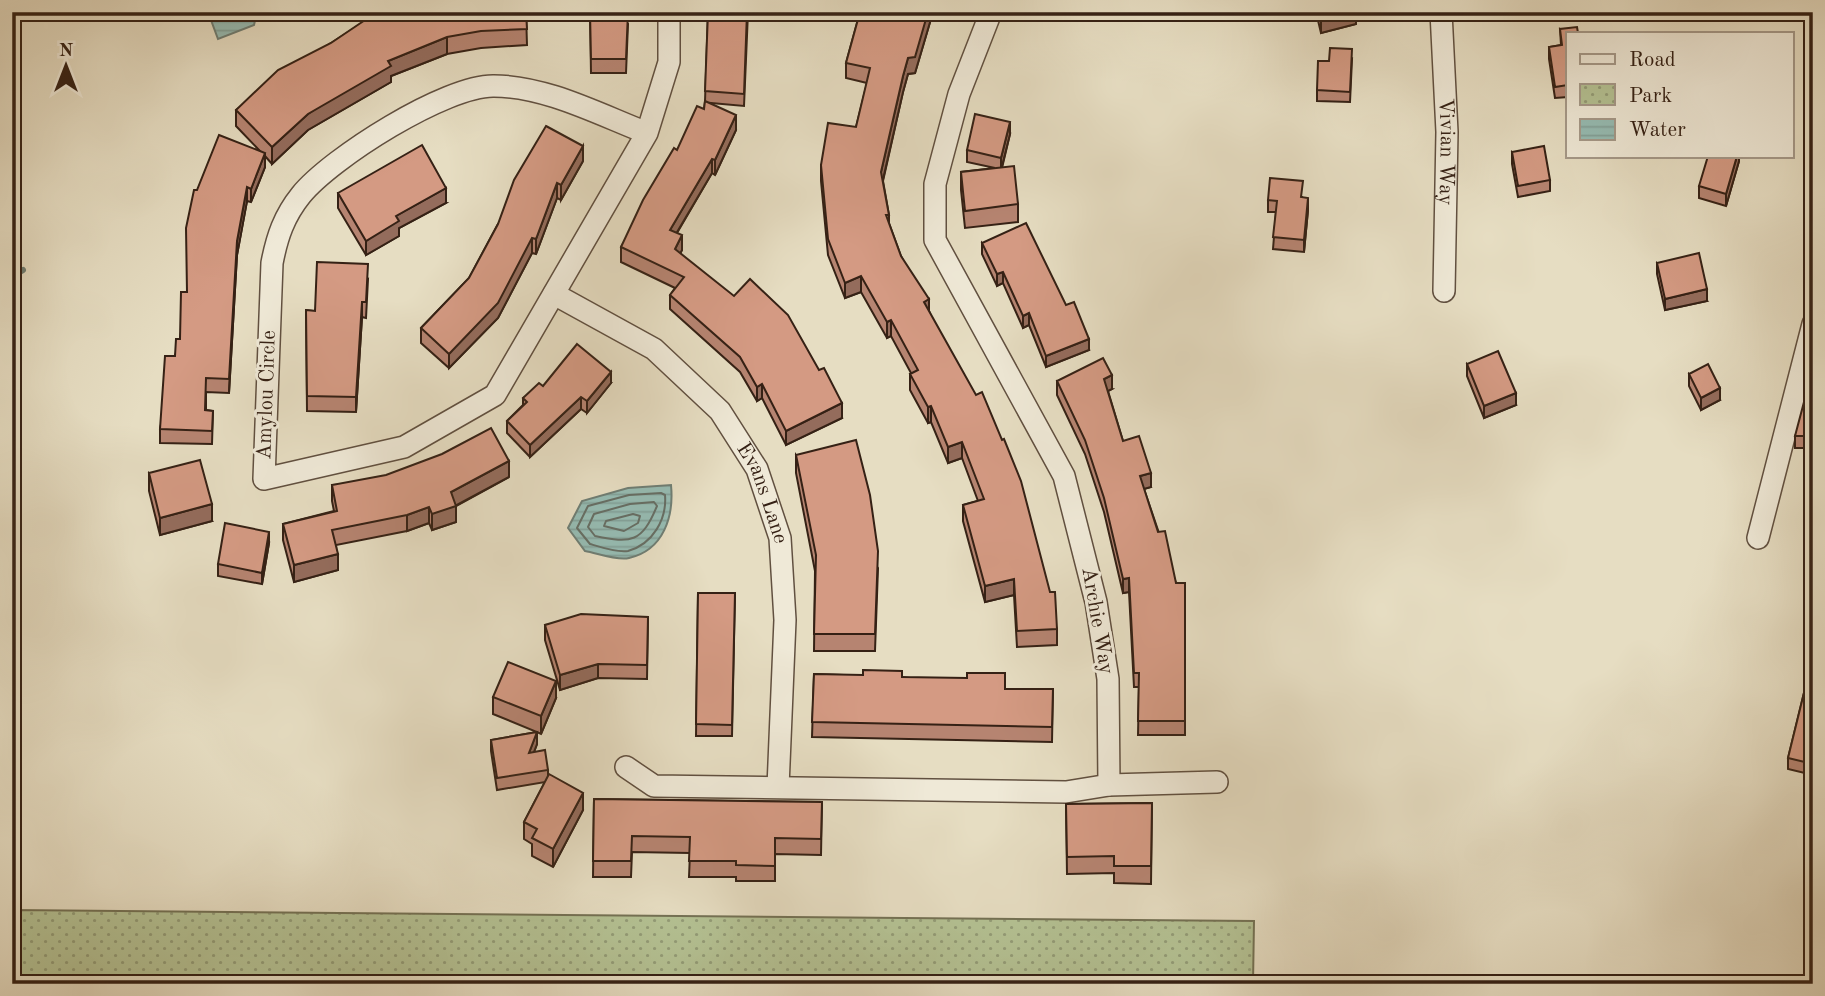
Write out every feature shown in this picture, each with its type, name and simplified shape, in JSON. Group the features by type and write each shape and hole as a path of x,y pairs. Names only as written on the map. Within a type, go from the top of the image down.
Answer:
{"street":[{"name":"Amylou Circle","path":"648,133 532,91 492,86 443,97 335,163 301,194 279,228 274,251 264,479 404,446 495,395 648,133 670,62 670,12"},
{"name":"Archie Way","path":"991,12 959,94 935,184 935,240 1064,476 1096,601 1108,679 1109,785"},
{"name":"Vivian Way","path":"1441,12 1447,132 1444,292"},
{"name":"Evans Lane","path":"554,294 654,349 720,411 757,469 780,538 785,620 778,787"},
{"path":"1758,538 1813,324"},
{"path":"626,767 654,786 1066,792 1109,785 1217,782"}],"green space":[{"path":"12,910 1254,921 1253,984 12,984"}],"water":[{"path":"208,12 257,12 254,25 218,39"},
{"path":"671,485 671,508 664,530 651,548 641,554 619,558 585,551 568,528 582,501 628,488"}],"building":[{"path":"377,12 526,12 527,29 481,31 447,37 388,61 391,66 308,114 272,147 236,110 278,70 331,43"},
{"path":"590,12 628,12 626,59 591,59"},
{"path":"708,12 747,12 744,94 705,91"},
{"path":"860,12 928,12 915,57 908,58 881,172 889,215 886,215 901,256 929,299 924,302 976,395 982,392 1002,440 1004,439 1021,481 1050,592 1055,592 1057,629 1017,631 1014,579 985,586 963,505 984,499 962,442 948,447 931,406 928,407 910,374 918,370 891,320 887,322 861,276 845,283 828,239 821,165 828,123 856,127 870,68 846,63"},
{"path":"1577,27 1578,32 1566,32 1566,85 1555,87 1549,47 1562,45 1560,29"},
{"path":"1330,48 1352,49 1350,92 1317,90 1318,61 1329,61"},
{"path":"705,101 736,115 715,160 712,159 670,230 682,235 675,249 734,296 750,279 788,315 819,370 824,368 842,403 786,431 762,384 757,387 740,357 670,295 684,277 621,247 643,200 674,148 677,150 697,106 704,109"},
{"path":"975,114 1010,122 1001,158 967,150"},
{"path":"546,126 583,146 561,185 557,183 536,239 532,238 498,303 449,354 421,328 469,278 498,224 514,180"},
{"path":"219,135 265,153 251,189 247,187 237,241 229,379 206,378 205,410 213,411 212,431 160,429 165,356 175,356 176,339 180,339 181,292 187,292 186,228 194,190 197,190"},
{"path":"422,145 446,188 396,216 399,221 366,241 338,193"},
{"path":"1544,146 1550,180 1518,186 1512,152"},
{"path":"1707,158 1736,158 1726,194 1699,186"},
{"path":"1014,166 1018,204 965,211 961,172"},
{"path":"1270,178 1303,181 1301,197 1308,198 1304,240 1273,237 1277,201 1268,200"},
{"path":"1026,223 1066,305 1074,302 1089,339 1046,356 1029,313 1023,316 1003,272 997,274 982,243"},
{"path":"1699,253 1707,289 1665,299 1657,263"},
{"path":"317,262 368,264 366,302 362,302 356,397 307,396 306,310 315,311"},
{"path":"577,344 611,372 587,401 581,397 530,445 507,421 527,402 523,398 539,383 543,386"},
{"path":"1498,351 1516,393 1484,406 1467,364"},
{"path":"1103,358 1112,375 1104,379 1123,441 1139,436 1151,473 1140,476 1158,532 1165,531 1176,583 1185,583 1185,721 1138,721 1139,673 1134,673 1129,578 1123,579 1104,498 1085,440 1057,381"},
{"path":"1708,364 1720,388 1701,398 1689,374"},
{"path":"1804,402 1813,402 1813,436 1795,436"},
{"path":"491,428 509,461 451,492 456,506 432,514 429,507 407,515 332,530 338,554 294,565 283,524 337,511 332,485 386,475 442,454"},
{"path":"856,440 870,495 878,551 875,634 814,634 816,555 796,455"},
{"path":"200,460 212,504 160,518 149,473"},
{"path":"225,523 269,532 262,573 218,564"},
{"path":"698,593 735,593 732,725 696,724"},
{"path":"581,614 648,617 647,665 598,664 560,675 545,625"},
{"path":"1813,656 1813,764 1788,758"},
{"path":"508,662 556,681 541,716 493,697"},
{"path":"863,670 902,671 902,677 967,678 967,673 1005,673 1005,689 1053,689 1052,727 812,722 814,674 863,675"},
{"path":"537,732 529,753 545,750 548,770 497,778 491,740"},
{"path":"549,774 583,793 553,849 532,838 537,829 524,822"},
{"path":"594,799 822,802 821,839 775,838 775,866 736,865 736,861 689,861 690,837 632,836 631,861 593,861"},
{"path":"1152,803 1151,866 1114,866 1114,856 1067,857 1066,804"}],"waterway":[{"path":"12,276 23,270"}]}
